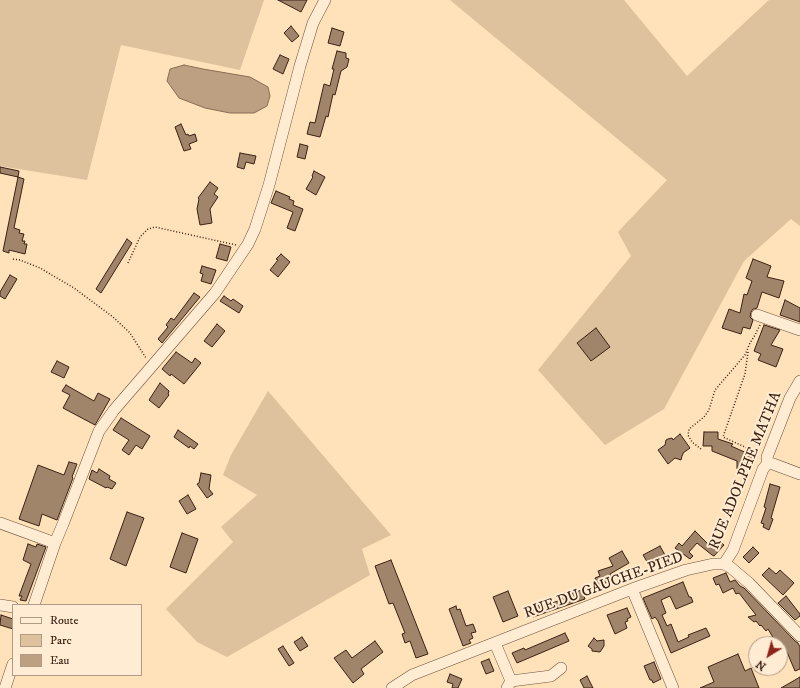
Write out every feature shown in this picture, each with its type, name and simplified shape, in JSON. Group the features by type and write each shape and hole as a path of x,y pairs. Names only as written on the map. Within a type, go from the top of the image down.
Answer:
{"street":[{"path":"34,604 55,543 64,524 100,431 114,410 215,293 246,247 255,229 269,185 300,66 313,23 325,0"},
{"path":"760,316 800,330"},
{"name":"RUE ADOLPHE MATHA","path":"800,381 790,398 733,550 724,564 730,566 749,583 800,636"},
{"path":"768,460 773,464 800,474"},
{"path":"0,523 55,543"},
{"name":"RUE DU GAUCHE-PIED","path":"392,688 412,675 632,589 686,570 713,564 724,564"},
{"path":"632,589 673,688"},
{"path":"0,604 12,607"},
{"path":"495,643 509,684 551,676 561,668"},
{"path":"5,688 12,667"}],"path":[{"path":"128,263 140,237 148,228 155,227 246,247"},
{"path":"13,259 20,260 40,268 74,288 113,317 130,333 142,354 153,366"},
{"path":"760,316 755,335 748,350 745,374 723,437 768,460"},
{"path":"701,449 692,442 688,435 689,429 704,417 709,410 715,390 748,350"}],"green space":[{"path":"0,0 264,0 240,70 121,45 87,180 0,166"},
{"path":"450,0 624,0 687,76 769,0 800,0 800,226 791,219 744,261 664,409 605,445 538,370 631,256 618,232 667,180"},
{"path":"268,391 391,535 362,549 370,575 227,657 197,642 166,609 233,542 221,527 257,495 223,475 231,455"}],"water":[{"path":"184,65 250,77 268,87 270,96 267,106 254,113 230,113 205,108 179,98 167,81 170,69"}],"building":[{"path":"278,0 307,0 301,12"},
{"path":"291,26 299,36 292,42 284,33"},
{"path":"332,28 344,32 340,46 328,43"},
{"path":"337,51 346,53 346,58 349,59 347,67 341,71 335,95 333,94 328,117 326,116 320,137 307,134 310,122 315,123 324,84 330,86 334,69 332,69"},
{"path":"280,55 289,59 283,74 273,69"},
{"path":"181,124 186,135 188,134 189,136 195,134 197,141 189,144 191,149 184,151 175,127"},
{"path":"300,144 308,146 305,159 297,157"},
{"path":"240,153 256,156 254,164 246,162 244,169 237,167"},
{"path":"0,167 19,171 18,177 0,173"},
{"path":"314,171 325,177 316,195 306,189 313,177"},
{"path":"18,177 24,179 14,228 20,230 19,233 24,234 22,241 25,241 24,244 27,244 25,254 9,250 9,253 3,251"},
{"path":"210,182 218,188 214,194 218,197 210,209 212,223 200,225 197,209 198,198"},
{"path":"276,191 290,197 289,199 294,201 293,205 303,209 295,231 287,228 293,212 271,203"},
{"path":"127,239 132,243 101,293 96,289"},
{"path":"220,244 231,247 227,261 216,258"},
{"path":"281,254 290,262 278,277 270,270 278,260 276,259"},
{"path":"753,259 771,266 767,277 784,281 779,298 762,292 757,308 753,309 751,312 750,317 753,320 750,329 743,327 741,334 722,328 729,309 740,313 744,294 747,295 752,281 746,278"},
{"path":"202,266 216,270 211,284 201,281 203,274 200,273"},
{"path":"10,275 17,279 5,299 0,296 0,292"},
{"path":"194,293 200,297 162,343 158,339 168,327 166,325 171,318 174,320"},
{"path":"224,296 231,301 233,299 243,306 239,313 220,301"},
{"path":"785,300 800,308 800,322 780,315"},
{"path":"217,324 225,331 212,347 204,341"},
{"path":"764,325 780,330 771,345 783,349 776,367 758,360 761,354 754,351"},
{"path":"596,328 610,347 591,361 577,343"},
{"path":"176,352 192,363 195,358 201,363 184,384 171,374 170,376 162,369"},
{"path":"57,361 69,367 64,378 51,372"},
{"path":"160,383 169,391 169,395 159,408 149,400"},
{"path":"66,385 94,401 98,393 110,399 95,425 63,408 70,395 62,391"},
{"path":"121,418 150,436 142,449 136,445 129,455 122,450 129,440 113,430"},
{"path":"178,430 198,444 194,449 190,446 189,448 174,437"},
{"path":"704,432 718,432 718,439 733,444 731,446 749,454 748,456 752,457 748,467 742,465 737,469 737,461 712,451 712,446 703,446"},
{"path":"680,434 690,448 683,453 681,460 675,458 668,464 658,450 665,445 666,440 672,438 673,440"},
{"path":"69,462 77,464 57,520 42,514 39,526 19,519 38,465 64,475"},
{"path":"99,469 110,476 109,479 116,483 112,489 106,488 89,479 92,470 97,473"},
{"path":"201,473 211,475 209,489 213,494 207,498 197,484 199,483"},
{"path":"770,484 780,487 769,530 763,527 764,524 761,523 766,508 764,507"},
{"path":"188,495 196,509 187,514 179,501"},
{"path":"127,512 144,518 126,566 110,559"},
{"path":"695,531 710,546 717,539 724,545 714,556 697,543 689,552 693,556 690,559 675,548 679,543 682,546"},
{"path":"182,533 198,539 186,573 170,567"},
{"path":"28,544 36,547 37,544 46,547 26,601 20,600 22,596 19,596 31,564 23,560"},
{"path":"660,546 665,555 649,565 643,555"},
{"path":"753,547 759,553 749,563 743,557"},
{"path":"622,551 629,563 610,574 612,580 599,586 595,578 600,576 598,571 613,566 609,558"},
{"path":"391,560 428,654 416,658 410,641 405,643 402,634 405,633 393,603 389,604 375,566"},
{"path":"769,568 776,574 780,570 794,583 783,595 762,575"},
{"path":"726,573 730,582 735,580 744,588 798,643 800,647 800,669 795,671 788,654 788,636 772,636 768,629 766,631 756,621 754,622 748,617 756,615 739,593 736,594 733,588 723,593 719,584 716,585 713,578"},
{"path":"683,582 689,597 691,597 693,602 676,609 670,596 661,600 666,613 662,615 667,626 671,624 678,642 689,637 688,635 706,628 710,636 671,653 658,621 655,617 652,619 643,598"},
{"path":"582,590 585,599 533,617 529,607 538,603 540,608 560,600 558,595 571,591 572,593"},
{"path":"508,591 518,616 503,622 493,597"},
{"path":"786,596 800,614 800,616 795,620 778,603"},
{"path":"456,606 457,610 460,609 466,626 473,624 476,632 471,633 473,638 469,640 471,643 463,646 449,609"},
{"path":"627,608 631,617 625,622 627,628 615,634 607,615"},
{"path":"1,615 12,619 12,629 0,625"},
{"path":"565,633 569,641 517,663 512,653 524,648 525,650"},
{"path":"302,637 308,646 300,651 294,642"},
{"path":"594,638 597,641 604,640 604,646 600,652 592,651 592,649 588,646"},
{"path":"375,641 383,652 361,669 364,674 353,683 334,658 346,650 352,658"},
{"path":"283,646 294,663 289,666 278,649"},
{"path":"738,654 745,671 748,670 748,676 754,676 759,688 700,688 714,682 708,667"},
{"path":"489,659 494,671 486,674 481,662"},
{"path":"654,662 661,679 653,683 652,680 650,680 644,666"},
{"path":"450,674 462,679 458,688 452,688 453,684 447,682"},
{"path":"587,676 593,688 584,688 580,680"},
{"path":"800,677 800,688 781,688 795,680"}]}
